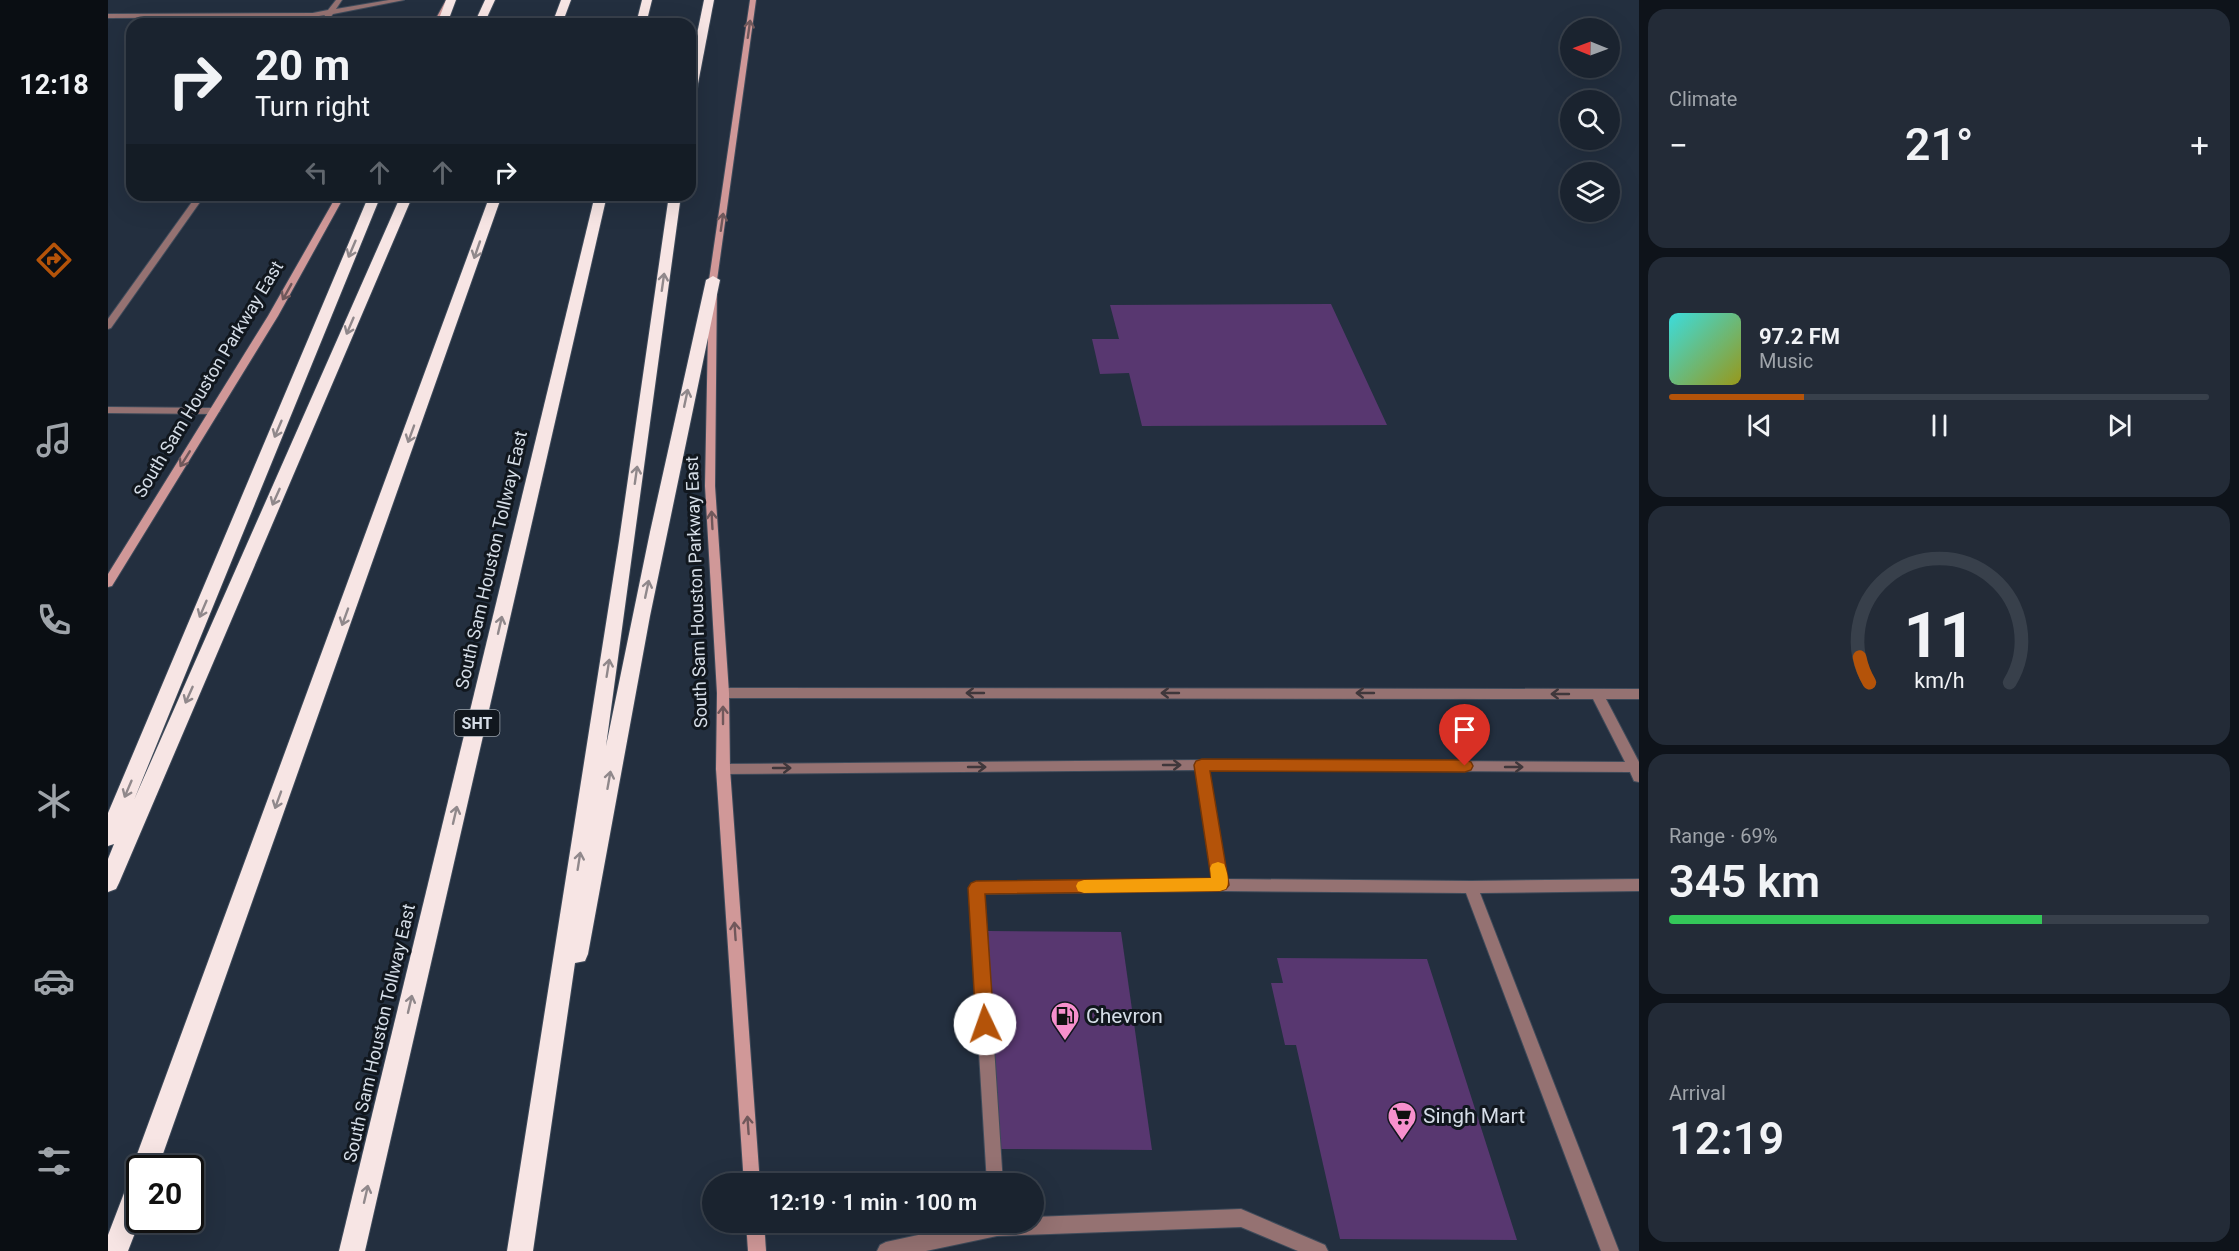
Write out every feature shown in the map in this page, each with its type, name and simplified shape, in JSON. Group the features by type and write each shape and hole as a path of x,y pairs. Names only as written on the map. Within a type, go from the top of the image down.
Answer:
{"highway":[{"path":"444,18 450,0"},
{"path":"482,18 490,0"},
{"path":"559,18 566,0"},
{"path":"643,18 647,0"},
{"path":"696,64 709,0"},
{"path":"108,838 373,201"},
{"path":"108,883 404,201"},
{"path":"150,1155 494,201"},
{"name":"South Sam Houston Tollway East","path":"352,1251 600,201"},
{"path":"521,1251 627,541 674,201"},
{"path":"521,1251 613,755 690,379 713,280"},
{"path":"116,1251 126,1224"}],"main road":[{"path":"440,18 450,0"},
{"name":"South Sam Houston Parkway East","path":"751,1173 723,769 723,693 710,486 713,280 753,0"},
{"name":"South Sam Houston Parkway East","path":"108,583 273,316 338,201"},
{"path":"756,1233 757,1251"}],"lane":[{"path":"326,18 339,0"},
{"path":"108,16 313,15 401,0"},
{"path":"108,326 197,201"},
{"path":"108,410 215,411"},
{"path":"723,693 1639,694"},
{"path":"723,769 1202,765 1637,770 1597,694"},
{"path":"1202,765 1220,885"},
{"path":"994,1173 976,888 1220,885 1471,887 1639,885"},
{"path":"1471,887 1610,1251"},
{"path":"1044,1224 1241,1218 1319,1251"},
{"path":"886,1251 963,1233"}],"building":[{"path":"1331,304 1387,425 1142,426 1129,373 1100,374 1092,339 1119,339 1110,305"},
{"name":"Chevron","path":"988,931 1121,932 1152,1150 1000,1149"},
{"name":"Singh Mart","path":"1277,958 1427,959 1517,1240 1340,1239 1296,1045 1285,1045 1271,983 1283,983"}],"slow traffic":[{"path":"1084,886 1220,885 1218,868"}],"place":[{"name":"Chevron","path":"1065,1042"},
{"name":"Singh Mart","path":"1402,1142"}],"route":[{"path":"985,1024 976,888 1220,885 1202,765 1465,766"}]}
